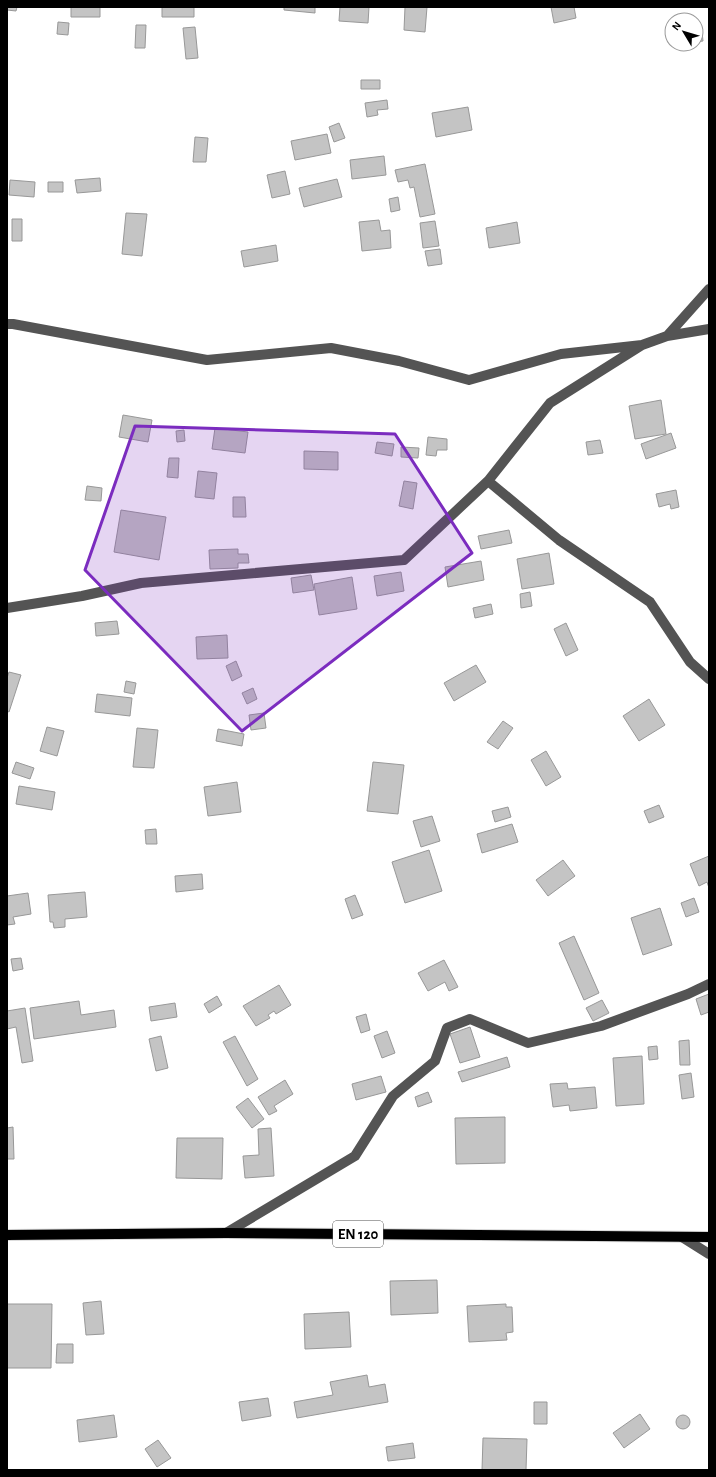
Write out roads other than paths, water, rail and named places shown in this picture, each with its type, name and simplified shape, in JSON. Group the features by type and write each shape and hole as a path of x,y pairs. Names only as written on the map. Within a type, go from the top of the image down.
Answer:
{"main road":[{"name":"EN 120","path":"7,1235 226,1233 709,1237"}],"street":[{"path":"668,336 709,289"},
{"path":"7,324 207,360 331,348 399,362 469,380 561,354 642,345 668,336 709,329"},
{"path":"7,608 82,596 141,583 404,560 488,482 550,403 642,345"},
{"path":"488,482 559,540 650,602 690,662 709,679"},
{"path":"226,1233 355,1156 393,1096 435,1061 447,1028 470,1019 528,1043 601,1026 688,994 709,984"},
{"path":"682,1237 709,1254"}]}
